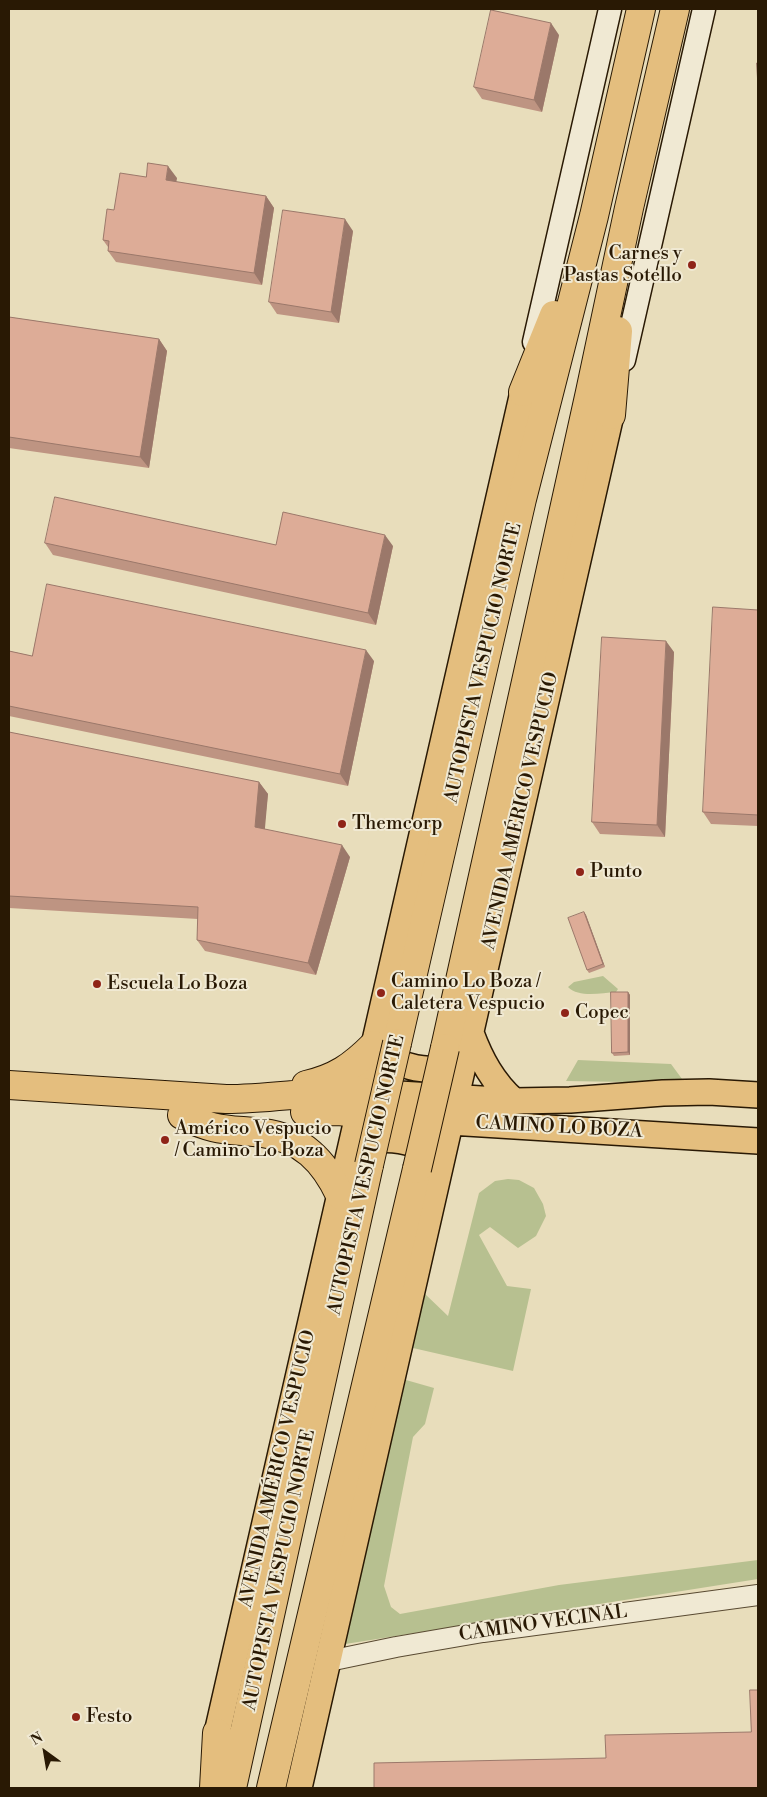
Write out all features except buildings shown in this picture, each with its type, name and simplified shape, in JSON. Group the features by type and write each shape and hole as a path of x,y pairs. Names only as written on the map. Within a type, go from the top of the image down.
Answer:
{"highway":[{"name":"AUTOPISTA VESPUCIO NORTE","path":"232,1788 360,1155 522,498 594,216 641,9"},
{"name":"AUTOPISTA VESPUCIO NORTE","path":"271,1788 417,1169 455,1054 582,431 675,9"},
{"path":"611,414 630,208"},
{"path":"523,392 594,216"},
{"path":"260,1098 285,1089 333,1077 346,1071 386,1044"},
{"path":"9,1085 226,1099 333,1092 361,1103"},
{"path":"9,1103 222,1117 333,1111 361,1103"},
{"path":"182,1115 208,1126 229,1131 264,1133 300,1145 309,1151 326,1169 340,1195"},
{"path":"214,1788 217,1733"}],"main road":[{"name":"AVENIDA AMÉRICO VESPUCIO","path":"204,1788 340,1195 360,1155 361,1103 386,1044 523,392 562,212 610,9"},
{"name":"AVENIDA AMÉRICO VESPUCIO","path":"299,1788 453,1110 455,1054 470,1033 704,9"},
{"path":"470,1033 489,1072 514,1102"},
{"path":"386,1044 395,1062 425,1069 442,1068 455,1054"},
{"name":"CAMINO LO BOZA","path":"453,1110 514,1102 663,1093 709,1092 758,1095"},
{"name":"CAMINO LO BOZA","path":"361,1103 453,1110 758,1141"},
{"path":"360,1155 375,1140 399,1140 422,1146 442,1158"}],"street":[{"name":"CAMINO VECINAL","path":"329,1661 483,1632 758,1595"}],"green space":[{"path":"603,976 618,989 616,992 584,994 568,987 574,982"},
{"path":"578,1060 671,1064 685,1083 566,1081"},
{"path":"519,1180 534,1188 543,1204 546,1216 536,1236 518,1248 490,1227 479,1235 507,1286 531,1289 513,1371 413,1348 424,1293 448,1316 479,1193 495,1181"},
{"path":"406,1380 434,1388 425,1424 413,1437 384,1586 391,1607 400,1614 559,1585 758,1560 758,1579 339,1645"}],"place":[{"name":"Carnes y Pastas Sotello","path":"692,265"},
{"name":"Themcorp","path":"342,824"},
{"name":"Punto","path":"580,872"},
{"name":"Escuela Lo Boza","path":"97,984"},
{"name":"Camino Lo Boza / Caletera Vespucio","path":"381,993"},
{"name":"Copec","path":"565,1013"},
{"name":"Américo Vespucio / Camino Lo Boza","path":"165,1140"},
{"name":"Festo","path":"76,1717"}]}
